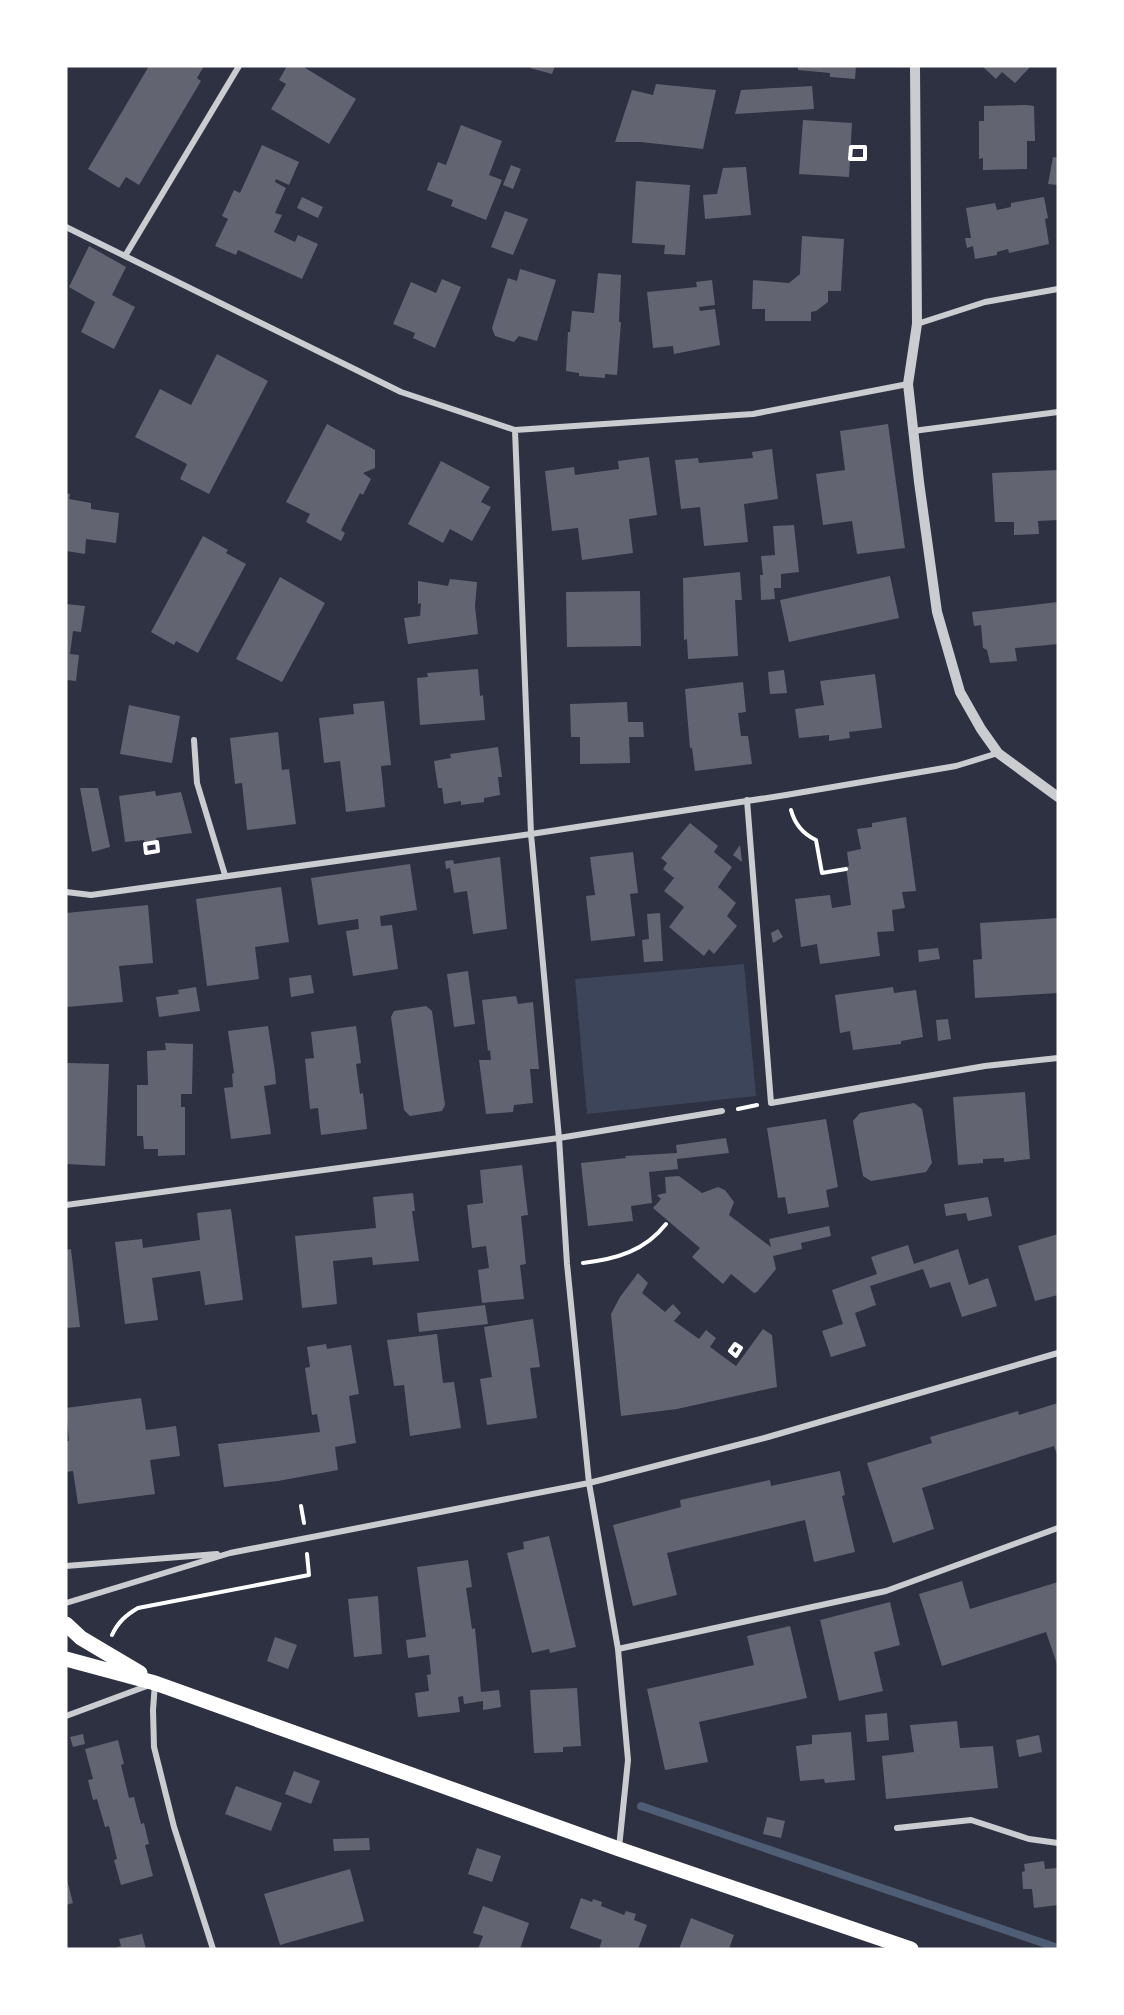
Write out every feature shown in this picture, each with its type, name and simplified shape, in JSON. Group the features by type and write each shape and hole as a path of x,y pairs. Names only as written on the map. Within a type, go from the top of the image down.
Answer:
{"main road":[{"path":"66,1624 81,1638 155,1683"},
{"path":"66,1659 155,1683 882,1944 911,1949"}],"street":[{"path":"125,256 239,66"},
{"path":"915,66 917,324 908,384 937,612 960,692 981,729 998,753 1058,797"},
{"path":"66,227 401,392 515,430 753,414 908,384"},
{"path":"917,324 985,302 1058,288"},
{"path":"913,431 1058,412"},
{"path":"515,430 531,834 559,1138 567,1264 590,1483 618,1649 628,1760 619,1849"},
{"path":"194,740 197,783 225,875"},
{"path":"66,892 91,895 531,834 956,766 998,753"},
{"path":"747,800 771,1103 985,1066 1058,1058"},
{"path":"66,1206 559,1138 722,1111"},
{"path":"66,1603 230,1553 590,1483 768,1437 1058,1353"},
{"path":"618,1649 886,1591 1058,1528"},
{"path":"66,1566 230,1553"},
{"path":"66,1716 155,1683 154,1747 174,1827 213,1949"},
{"path":"897,1828 971,1820 1029,1839 1058,1843"}],"path":[{"path":"851,147 865,147 865,159 850,159 851,147"},
{"path":"786,795 793,820 805,835 816,840 822,873 846,869"},
{"path":"722,1111 771,1103"},
{"path":"567,1264 605,1260 642,1247 658,1235 666,1224"},
{"path":"105,1652 117,1624 138,1608 309,1575 301,1506"}],"shaded area":[{"path":"744,964 756,1096 587,1114 575,979"}],"building":[{"path":"149,66 204,66 197,78 201,81 139,185 126,177 119,188 88,169"},
{"path":"287,66 302,66 356,99 329,144 271,109 286,84 279,80"},
{"path":"530,66 555,66 552,74 530,68"},
{"path":"798,66 856,66 855,79 830,77 830,73 798,70"},
{"path":"982,66 1031,66 1015,83 1002,72 996,79"},
{"path":"656,84 716,90 703,149 641,142 615,142 632,90 653,95"},
{"path":"812,86 814,109 735,114 741,90"},
{"path":"984,106 1034,106 1035,141 1027,141 1027,169 983,170 983,158 979,159 979,121 984,121"},
{"path":"803,120 852,123 849,177 799,174"},
{"path":"461,125 502,141 489,175 502,180 486,220 451,206 453,200 427,190 438,162 446,165"},
{"path":"262,145 299,162 289,185 276,179 275,182 286,188 275,213 282,215 274,232 295,242 298,235 318,244 302,279 238,250 236,255 215,246 228,219 222,216 234,190 240,193"},
{"path":"1053,157 1058,158 1058,185 1048,184"},
{"path":"511,165 521,169 513,189 503,185"},
{"path":"746,167 751,215 705,219 703,195 717,194 723,168"},
{"path":"636,181 690,185 685,255 664,254 665,245 632,243"},
{"path":"302,197 323,207 318,218 297,208"},
{"path":"1044,197 1049,244 1009,253 1008,249 997,252 997,255 975,259 973,246 967,248 965,238 971,238 966,208 995,203 997,210 1011,207 1011,203"},
{"path":"505,211 528,219 513,255 491,247"},
{"path":"802,236 844,239 841,291 828,291 828,302 811,312 811,321 765,321 765,309 752,309 753,280 789,283 800,274"},
{"path":"89,246 126,267 112,295 135,307 114,349 81,332 95,302 69,287"},
{"path":"520,269 556,280 537,341 519,336 514,342 495,336 492,328 508,278 517,281"},
{"path":"598,273 621,275 619,322 621,322 617,375 605,374 605,378 579,376 579,373 566,371 568,332 570,332 572,311 594,313"},
{"path":"442,279 461,287 435,348 413,338 415,333 393,324 411,282 436,293"},
{"path":"712,280 715,305 699,307 700,311 715,309 720,345 674,354 673,346 653,348 647,292 697,287 696,282"},
{"path":"217,354 268,381 209,494 180,479 187,464 135,437 160,389 191,405"},
{"path":"327,424 375,450 375,468 363,473 371,479 363,495 360,493 341,530 345,533 341,541 306,522 310,514 286,502"},
{"path":"888,424 905,548 857,554 852,521 823,525 816,474 845,470 840,431"},
{"path":"772,449 778,499 744,504 748,542 704,546 700,507 681,509 675,460 698,458 699,463 753,458 752,452"},
{"path":"649,457 657,515 629,519 633,553 582,560 578,528 552,531 545,471 574,467 575,475 619,469 618,461"},
{"path":"441,461 490,487 481,502 491,507 472,541 450,529 443,543 408,524"},
{"path":"1058,470 1058,520 1038,521 1039,534 1014,535 1014,522 995,522 992,473"},
{"path":"66,493 70,494 69,499 91,503 91,509 119,513 116,543 86,539 85,554 66,551"},
{"path":"794,525 799,572 781,574 781,588 774,588 775,599 761,600 760,575 763,575 761,556 775,555 773,526"},
{"path":"203,536 228,550 226,553 246,564 198,653 176,641 174,645 151,632"},
{"path":"740,572 742,600 735,600 738,656 688,659 687,639 684,640 683,578"},
{"path":"890,576 899,618 789,642 780,600"},
{"path":"280,577 325,603 282,682 236,659"},
{"path":"450,579 477,582 475,606 478,634 408,644 404,618 420,616 418,581 448,586"},
{"path":"640,591 641,646 567,647 566,592"},
{"path":"1058,602 1058,644 1015,648 1017,661 990,663 987,650 983,648 981,625 974,626 972,612"},
{"path":"66,604 85,606 81,632 73,631 70,654 79,655 76,681 66,680"},
{"path":"478,669 485,720 420,725 417,678 428,677 427,673"},
{"path":"784,670 787,693 770,694 768,672"},
{"path":"875,674 882,728 849,732 850,738 829,741 829,735 799,738 795,709 824,705 820,681"},
{"path":"743,682 746,712 738,713 741,736 748,736 752,764 695,771 692,748 690,748 685,689"},
{"path":"384,701 391,765 381,766 385,807 346,812 340,761 324,763 319,718 354,714 353,704"},
{"path":"627,702 628,722 643,722 644,737 629,737 630,763 580,764 580,737 571,737 570,704"},
{"path":"129,705 180,716 172,763 120,754"},
{"path":"278,732 282,770 289,769 296,824 247,830 242,783 235,784 230,738"},
{"path":"498,747 502,777 498,777 500,795 484,798 484,802 461,805 461,801 444,804 442,788 438,788 434,761 451,758 450,754"},
{"path":"80,788 98,788 110,847 92,852"},
{"path":"155,791 156,796 181,792 192,833 156,838 157,842 145,844 144,840 125,842 119,796"},
{"path":"906,817 916,891 902,892 905,908 892,910 894,931 877,932 880,956 820,964 817,944 801,947 795,899 830,895 832,908 851,905 846,867 849,866 847,852 861,849 857,829 872,827 872,823"},
{"path":"690,823 718,846 714,852 732,867 718,887 736,903 727,916 737,926 714,954 709,949 704,956 669,927 684,907 664,891 674,878 663,869 667,863 661,858"},
{"path":"740,845 741,853 742,862 733,855"},
{"path":"633,852 638,893 630,894 635,936 591,941 586,896 595,895 590,857"},
{"path":"500,857 507,929 473,934 467,891 454,893 450,868 446,869 445,861 453,860 454,864"},
{"path":"410,864 417,910 380,916 381,926 392,925 398,969 353,976 346,931 359,929 358,919 318,925 311,878"},
{"path":"281,887 289,942 255,947 259,979 207,986 196,899"},
{"path":"148,905 153,963 119,966 123,1002 67,1007 66,913"},
{"path":"660,913 663,961 644,962 642,940 649,939 647,914"},
{"path":"1058,918 1058,993 975,998 973,960 982,959 980,923"},
{"path":"778,929 783,937 773,943 771,933"},
{"path":"938,948 940,959 919,962 918,950"},
{"path":"468,971 475,1024 454,1027 447,974"},
{"path":"311,975 314,993 291,997 289,978"},
{"path":"196,987 200,1011 159,1017 156,997 179,994 178,990"},
{"path":"893,987 894,993 916,990 923,1037 901,1041 901,1044 853,1050 850,1031 840,1033 835,995"},
{"path":"516,996 518,1004 533,1002 539,1069 530,1069 533,1103 514,1105 513,1112 486,1114 479,1060 491,1060 482,1000"},
{"path":"426,1006 432,1011 445,1105 442,1111 410,1116 404,1110 391,1017 394,1011"},
{"path":"948,1019 951,1039 938,1041 936,1020"},
{"path":"268,1026 276,1084 264,1086 271,1134 231,1139 224,1088 233,1087 232,1074 234,1073 228,1031"},
{"path":"356,1026 361,1063 356,1064 360,1094 363,1093 367,1129 321,1135 318,1108 310,1109 305,1059 314,1058 311,1032"},
{"path":"165,1043 193,1044 192,1094 181,1094 181,1107 185,1107 185,1155 158,1156 158,1149 144,1149 143,1136 137,1136 137,1085 148,1085 147,1051 166,1050"},
{"path":"66,1063 109,1064 105,1166 66,1164"},
{"path":"1025,1092 1030,1159 1004,1162 1004,1158 983,1159 983,1163 958,1165 953,1097"},
{"path":"914,1103 922,1109 932,1163 926,1172 871,1181 863,1176 853,1121 860,1113"},
{"path":"826,1119 838,1187 826,1190 829,1207 788,1214 785,1197 778,1198 767,1128"},
{"path":"726,1138 729,1153 677,1159 678,1169 649,1172 652,1203 631,1206 633,1221 588,1226 581,1163 626,1158 625,1156 677,1153 676,1145"},
{"path":"522,1165 528,1215 521,1216 526,1264 520,1265 524,1299 482,1303 478,1270 489,1268 486,1246 472,1248 467,1205 483,1203 480,1170"},
{"path":"679,1176 702,1193 718,1187 725,1190 734,1202 729,1215 771,1247 769,1239 829,1226 831,1236 801,1243 802,1249 773,1256 776,1269 757,1292 754,1293 731,1274 723,1284 692,1257 700,1248 653,1208 661,1199 657,1195 666,1193 665,1177"},
{"path":"413,1193 415,1211 412,1211 419,1261 373,1265 372,1257 333,1261 337,1304 302,1308 295,1236 376,1228 373,1197"},
{"path":"988,1197 992,1216 968,1221 966,1213 946,1216 944,1204"},
{"path":"231,1209 243,1300 205,1305 200,1271 152,1278 158,1320 125,1324 115,1242 142,1239 143,1248 200,1240 197,1213"},
{"path":"1058,1234 1058,1295 1035,1301 1018,1246"},
{"path":"908,1245 914,1264 958,1249 969,1285 988,1278 997,1306 962,1317 950,1282 930,1288 923,1269 870,1286 876,1305 855,1313 866,1346 831,1357 822,1331 843,1324 832,1290 877,1274 871,1257"},
{"path":"71,1249 80,1327 66,1328 66,1250"},
{"path":"638,1273 648,1283 642,1293 665,1312 673,1304 681,1313 674,1321 699,1339 706,1330 716,1338 710,1347 736,1366 763,1329 772,1335 777,1387 677,1409 621,1416 611,1314 620,1297"},
{"path":"485,1305 488,1324 419,1332 417,1313"},
{"path":"533,1319 540,1367 530,1368 537,1418 487,1425 480,1379 492,1377 484,1327"},
{"path":"437,1334 443,1383 454,1382 461,1428 410,1436 404,1385 394,1386 387,1340"},
{"path":"326,1344 327,1349 351,1345 359,1394 349,1396 356,1443 335,1447 338,1470 278,1481 224,1487 218,1444 320,1432 317,1414 312,1415 305,1368 310,1367 307,1347"},
{"path":"141,1398 146,1430 176,1426 180,1456 150,1460 155,1494 78,1504 73,1471 66,1472 66,1441 69,1441 66,1408"},
{"path":"1058,1403 1058,1457 1054,1446 922,1488 934,1529 893,1543 867,1463 932,1443 930,1437 1018,1411 1019,1415"},
{"path":"840,1471 845,1495 842,1496 855,1552 814,1562 805,1520 667,1553 677,1595 633,1606 613,1525 681,1507 680,1500 770,1480 771,1486"},
{"path":"549,1536 576,1647 550,1653 549,1649 532,1653 507,1553 524,1549 523,1542"},
{"path":"468,1560 472,1587 466,1588 472,1629 475,1628 481,1692 499,1690 501,1707 483,1710 483,1701 464,1704 463,1696 458,1697 460,1712 418,1717 415,1693 429,1691 427,1675 431,1674 429,1655 408,1658 406,1640 426,1637 417,1567"},
{"path":"962,1581 970,1609 1058,1582 1058,1667 1046,1632 942,1666 919,1594"},
{"path":"378,1596 382,1654 354,1657 348,1599"},
{"path":"890,1602 900,1645 874,1652 883,1691 839,1701 820,1620"},
{"path":"790,1626 807,1698 699,1722 708,1762 665,1770 647,1689 754,1665 747,1636"},
{"path":"275,1637 297,1645 288,1669 267,1661"},
{"path":"577,1688 581,1746 563,1747 563,1752 534,1753 530,1690"},
{"path":"887,1713 889,1740 867,1742 865,1715"},
{"path":"957,1721 960,1748 993,1746 998,1788 886,1799 882,1756 914,1752 910,1725"},
{"path":"851,1732 855,1780 825,1783 824,1779 800,1781 796,1746 812,1744 812,1735"},
{"path":"83,1734 85,1744 73,1747 70,1737"},
{"path":"1039,1735 1042,1752 1019,1757 1016,1740"},
{"path":"118,1740 129,1798 134,1797 141,1824 144,1823 149,1844 145,1845 153,1876 121,1885 114,1860 117,1859 109,1826 105,1827 97,1799 93,1800 88,1780 93,1779 85,1749"},
{"path":"294,1771 320,1781 311,1804 285,1794"},
{"path":"236,1786 282,1803 271,1831 225,1814"},
{"path":"767,1817 785,1821 781,1838 763,1834"},
{"path":"369,1838 370,1850 334,1851 333,1839"},
{"path":"477,1848 501,1856 492,1882 468,1874"},
{"path":"1044,1861 1045,1869 1058,1868 1058,1905 1034,1908 1032,1889 1023,1889 1022,1872 1025,1871 1024,1864"},
{"path":"350,1869 364,1921 280,1945 264,1894"},
{"path":"66,1876 73,1903 66,1905"},
{"path":"581,1898 592,1902 593,1899 602,1902 601,1906 624,1915 626,1911 636,1914 634,1920 647,1925 638,1949 599,1949 602,1940 570,1928"},
{"path":"483,1906 529,1923 520,1949 478,1949 483,1936 473,1933"},
{"path":"691,1918 734,1935 729,1949 679,1949"},
{"path":"142,1934 146,1949 113,1949 121,1946 119,1939"}],"waterway":[{"path":"641,1806 1058,1948"}]}
